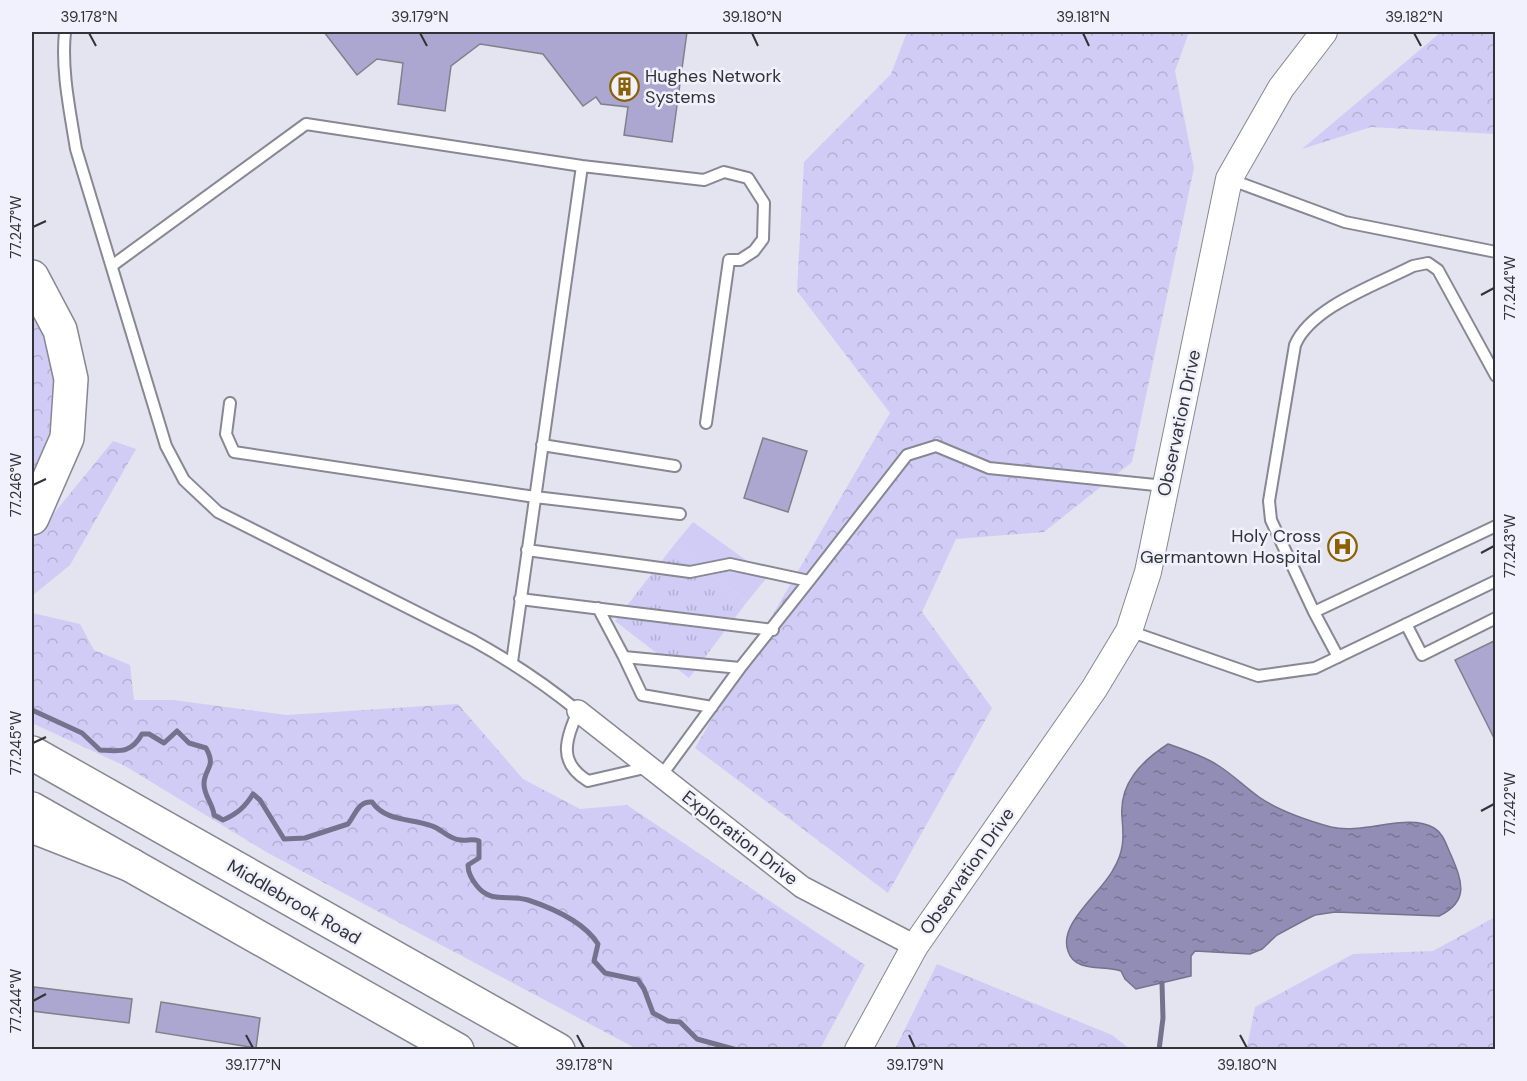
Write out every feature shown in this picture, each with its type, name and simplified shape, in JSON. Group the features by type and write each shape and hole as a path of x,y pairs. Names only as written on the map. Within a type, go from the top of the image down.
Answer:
{"main road":[{"path":"32,277 60,330 71,379 67,438 32,518"},
{"name":"Middlebrook Road","path":"32,753 558,1050"},
{"path":"32,809 458,1050"},
{"path":"32,826 131,865"}],"street":[{"name":"Observation Drive","path":"858,1050 915,946 1094,690 1129,631 1148,572 1228,179 1281,88 1324,32"},
{"name":"Exploration Drive","path":"578,711 802,886 915,946"}],"lane":[{"path":"66,32 64,46 68,98 76,149 166,446 184,480 198,495 238,524 474,641 512,662 578,711 567,736 566,756 576,774 588,781 655,772 712,707 908,454 936,446 989,468 1166,486"},
{"path":"113,265 306,124 582,166 704,180 724,172 748,178 764,203 763,239 754,251 740,260 729,260 706,423"},
{"path":"512,662 582,166"},
{"path":"1228,179 1345,222 1496,252"},
{"path":"1338,657 1271,520 1269,501 1295,345 1301,331 1327,311 1413,266 1428,263 1438,270 1496,376"},
{"path":"230,403 226,434 234,452 535,497 680,514"},
{"path":"542,445 675,466"},
{"path":"1314,612 1496,526"},
{"path":"527,550 690,572 730,564 809,581"},
{"path":"1129,631 1258,676 1315,668 1495,583"},
{"path":"520,599 773,630"},
{"path":"598,608 642,695 712,707"},
{"path":"1406,624 1422,655 1496,618"},
{"path":"624,657 740,668"}],"green space":[{"path":"907,32 1189,32 1175,71 1194,168 1132,462 1044,532 956,539 922,612 992,708 888,893 695,748 890,413 797,291 804,162 891,74"},
{"path":"1441,32 1495,32 1495,134 1371,127 1302,149"},
{"path":"32,301 54,351 58,411 32,476"},
{"path":"113,441 136,449 70,565 32,596 32,540"},
{"path":"693,522 768,576 747,602 674,545"},
{"path":"674,545 747,602 689,678 615,621"},
{"path":"32,613 80,624 94,650 130,665 134,700 173,700 287,715 458,704 523,779 580,809 627,805 865,965 820,1049 637,1049 268,853 125,766 32,723"},
{"path":"1495,917 1495,1049 1236,1049 1247,1047 1255,1007 1353,954 1433,951"},
{"path":"937,964 1112,1035 1130,1049 895,1049"}],"water":[{"path":"1168,744 1213,762 1267,802 1284,811 1331,827 1344,829 1411,822 1434,828 1442,837 1458,873 1461,890 1456,904 1439,916 1335,912 1315,915 1277,935 1262,949 1250,954 1195,951 1191,956 1191,976 1136,989 1125,979 1121,971 1077,963 1068,951 1069,930 1082,909 1107,879 1119,857 1123,838 1122,805 1128,783 1149,758"}],"building":[{"name":"Hughes Network Systems","path":"324,32 687,32 672,142 624,135 628,107 601,104 596,97 583,106 543,54 480,44 451,66 445,111 398,104 403,63 377,59 357,75"},
{"path":"763,438 807,451 788,512 744,498"},
{"path":"1496,640 1496,742 1455,660"},
{"path":"34,987 132,999 129,1023 32,1011"},
{"path":"161,1002 260,1018 256,1048 156,1032"}],"waterway":[{"path":"32,710 82,733 100,750 124,750 133,745 142,734 149,734 164,743 177,731 189,743 206,748 210,764 204,784 214,815 223,820 228,818 240,810 253,794 260,800 284,839 305,838 348,824 360,806 372,802 384,813 392,816 424,823 456,839 479,841 479,858 468,865 468,868 472,879 482,892 494,897 528,900 547,907 576,923 585,929 598,944 594,961 605,973 638,980 653,1013 668,1021 680,1022 697,1039 737,1050"},
{"path":"1159,1050 1163,1018 1162,983"}],"place":[{"name":"Hughes Network Systems","path":"624,86"},
{"name":"Holy Cross Germantown Hospital","path":"1342,546"}]}
